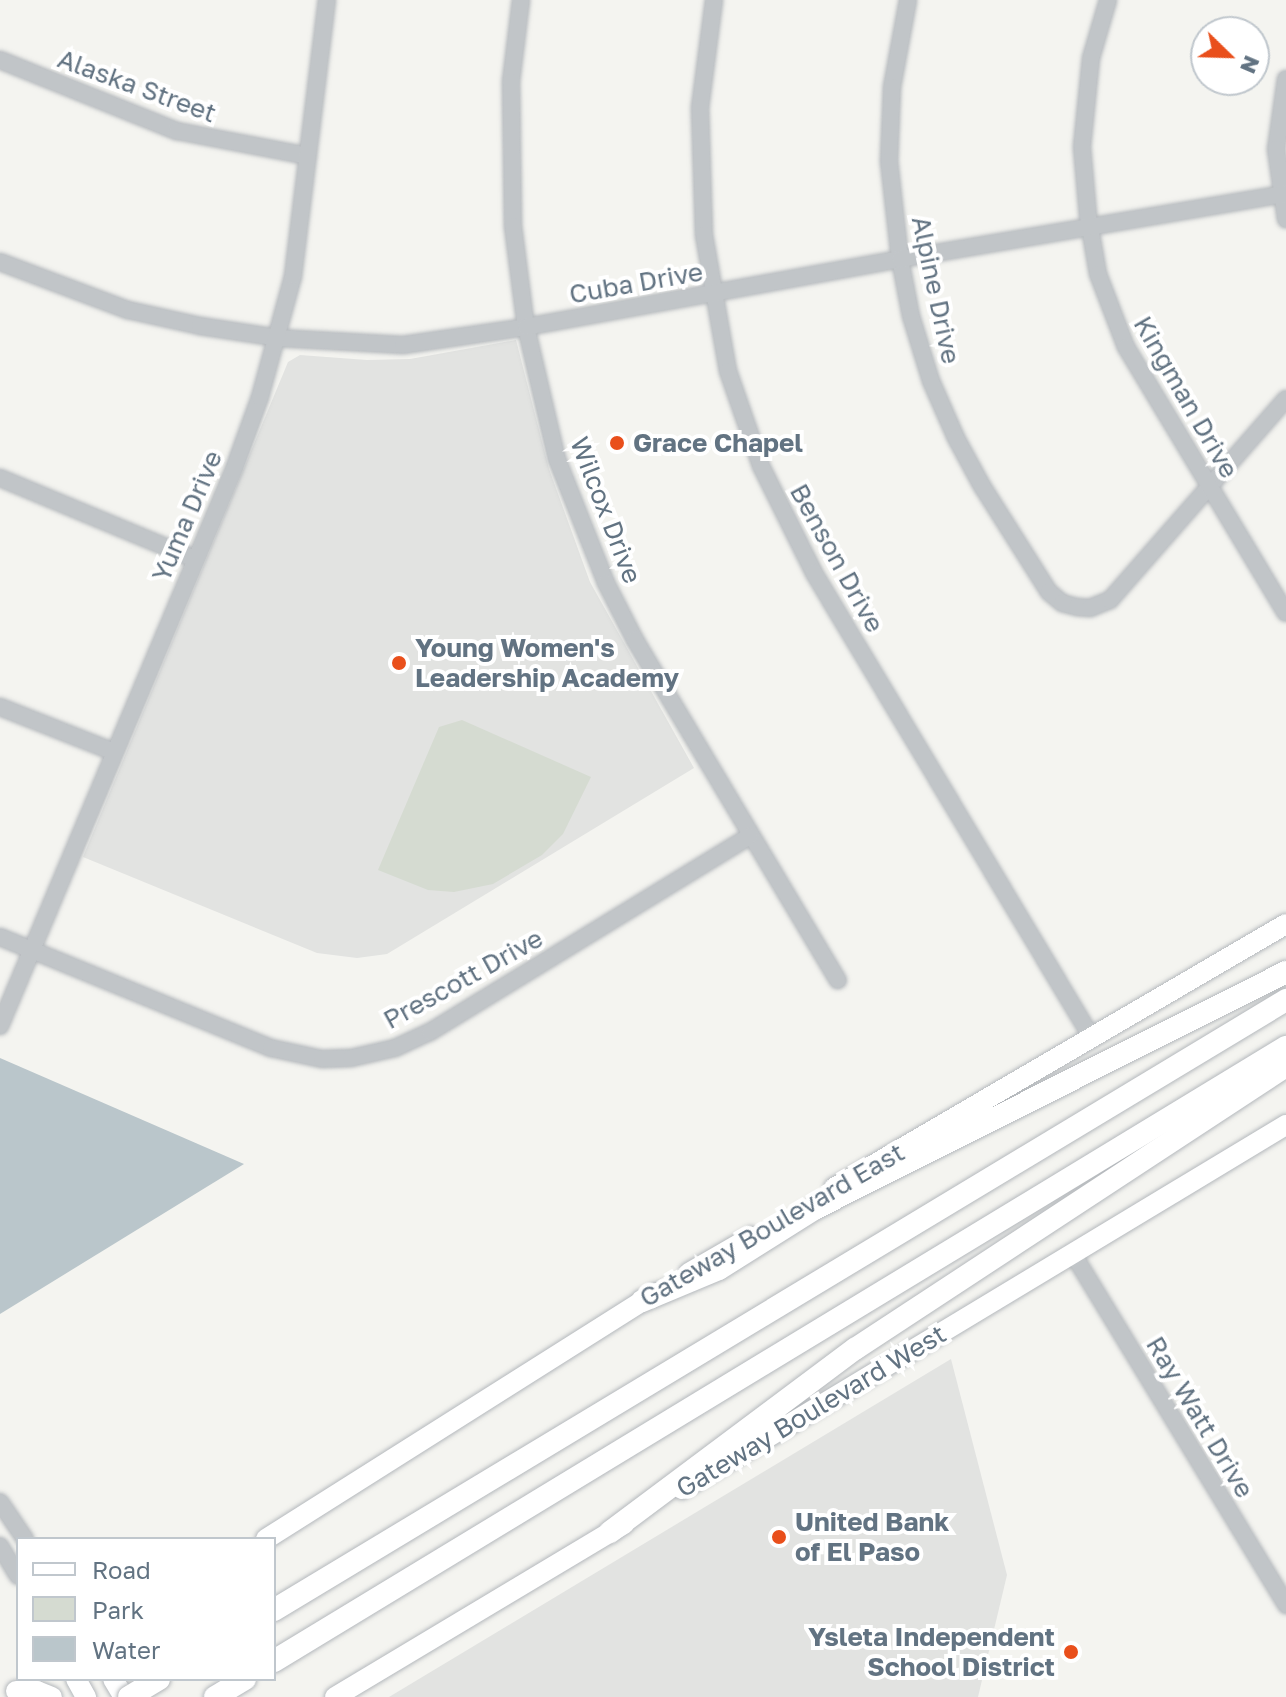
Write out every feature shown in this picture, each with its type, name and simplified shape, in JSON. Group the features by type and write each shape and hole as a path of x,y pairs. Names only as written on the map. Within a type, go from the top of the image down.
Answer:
{"highway":[{"path":"642,1301 719,1269 816,1208 1286,972"},
{"path":"276,1609 1286,1000"},
{"path":"276,1660 1286,1047"},
{"path":"610,1532 855,1349 1286,1066"},
{"path":"126,1697 155,1681"},
{"path":"215,1697 241,1681"}],"main road":[{"name":"Gateway Boulevard East","path":"269,1537 642,1301 1286,924"},
{"name":"Gateway Boulevard West","path":"335,1697 1286,1125"},
{"path":"11,1694 33,1681"},
{"path":"11,1694 37,1691 52,1697"}],"street":[{"name":"Yuma Drive","path":"0,1026 234,469 278,338 300,237 327,0"},
{"name":"Wilcox Drive","path":"521,0 511,82 513,226 526,327 557,459 606,583 635,640 838,980"},
{"name":"Benson Drive","path":"714,0 700,108 700,160 712,293 728,371 761,466 786,522 1092,1038"},
{"name":"Alpine Drive","path":"908,0 892,87 890,136 900,259 911,316 931,381 956,438 1024,555 1049,592 1062,603 1090,608 1110,600 1209,484"},
{"name":"Kingman Drive","path":"1108,0 1091,58 1084,103 1082,163 1090,228 1109,311 1126,347 1286,613"},
{"name":"Alaska Street","path":"0,60 177,131 308,156"},
{"path":"1286,79 1276,149 1286,219"},
{"name":"Cuba Drive","path":"0,262 128,310 278,338 403,345 526,327 900,259 1284,195"},
{"path":"1209,484 1286,399"},
{"path":"0,478 195,559"},
{"path":"0,707 114,752"},
{"name":"Prescott Drive","path":"0,937 271,1048 322,1059 351,1058 395,1048 430,1032 750,836"},
{"name":"Ray Watt Drive","path":"1073,1254 1286,1605"},
{"path":"0,1502 24,1537"},
{"path":"0,1546 16,1573"}],"shaded area":[{"name":"Young Women's Leadership Academy","path":"516,340 549,469 590,582 694,768 387,954 357,958 317,953 83,857 288,362 300,355 367,360 410,359"},
{"path":"951,1359 1007,1575 978,1697 389,1697"}],"green space":[{"path":"462,720 591,777 563,834 542,855 493,884 454,892 428,890 378,870 439,727"}],"water":[{"path":"0,1058 244,1164 0,1314"}],"place":[{"name":"Grace Chapel","path":"617,443"},
{"name":"Young Women's Leadership Academy","path":"399,663"},
{"name":"United Bank of El Paso","path":"779,1537"},
{"name":"Ysleta Independent School District","path":"1071,1652"}]}
